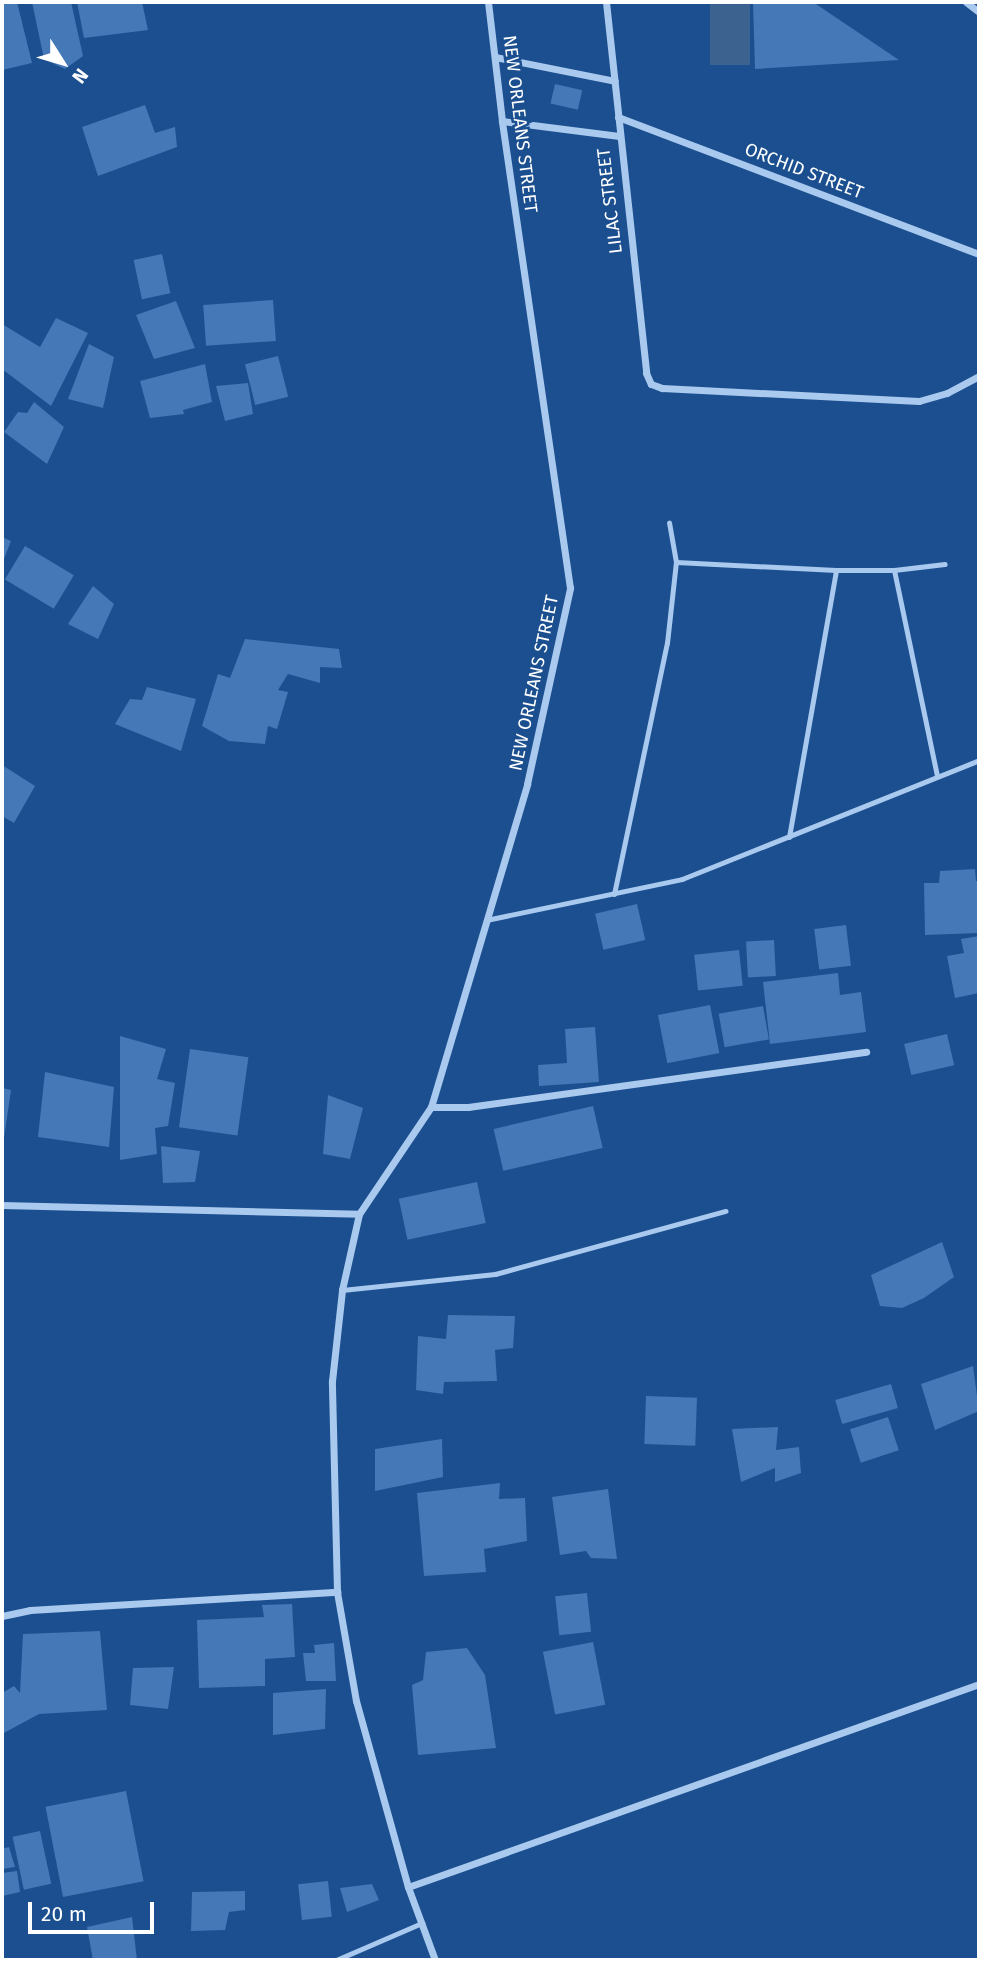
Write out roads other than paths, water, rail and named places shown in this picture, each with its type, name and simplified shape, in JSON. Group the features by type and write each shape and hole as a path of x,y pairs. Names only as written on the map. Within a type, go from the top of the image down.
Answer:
{"street":[{"name":"NEW ORLEANS STREET","path":"359,1214 431,1107 527,784 570,588 502,121 488,2"},
{"name":"LILAC STREET","path":"606,2 646,373 652,384 662,388 919,401 947,393 979,376"},
{"path":"966,2 979,12"},
{"path":"495,57 615,81"},
{"name":"ORCHID STREET","path":"618,117 979,254"},
{"path":"502,121 619,136"},
{"path":"431,1107 468,1107 866,1052"},
{"path":"2,1205 359,1214 342,1290 332,1381 337,1592 356,1701 408,1887 435,1960"},
{"path":"2,1616 30,1610 337,1592"},
{"path":"408,1887 979,1684"}],"lane":[{"path":"614,894 667,643 676,562 669,523"},
{"path":"676,562 836,570 894,570 945,564"},
{"path":"789,837 836,570"},
{"path":"894,570 937,776"},
{"path":"486,920 682,879 979,760"},
{"path":"342,1290 495,1274 726,1211"},
{"path":"336,1960 422,1923"}],"water":[{"path":"710,2 750,2 750,65 710,65"}]}
